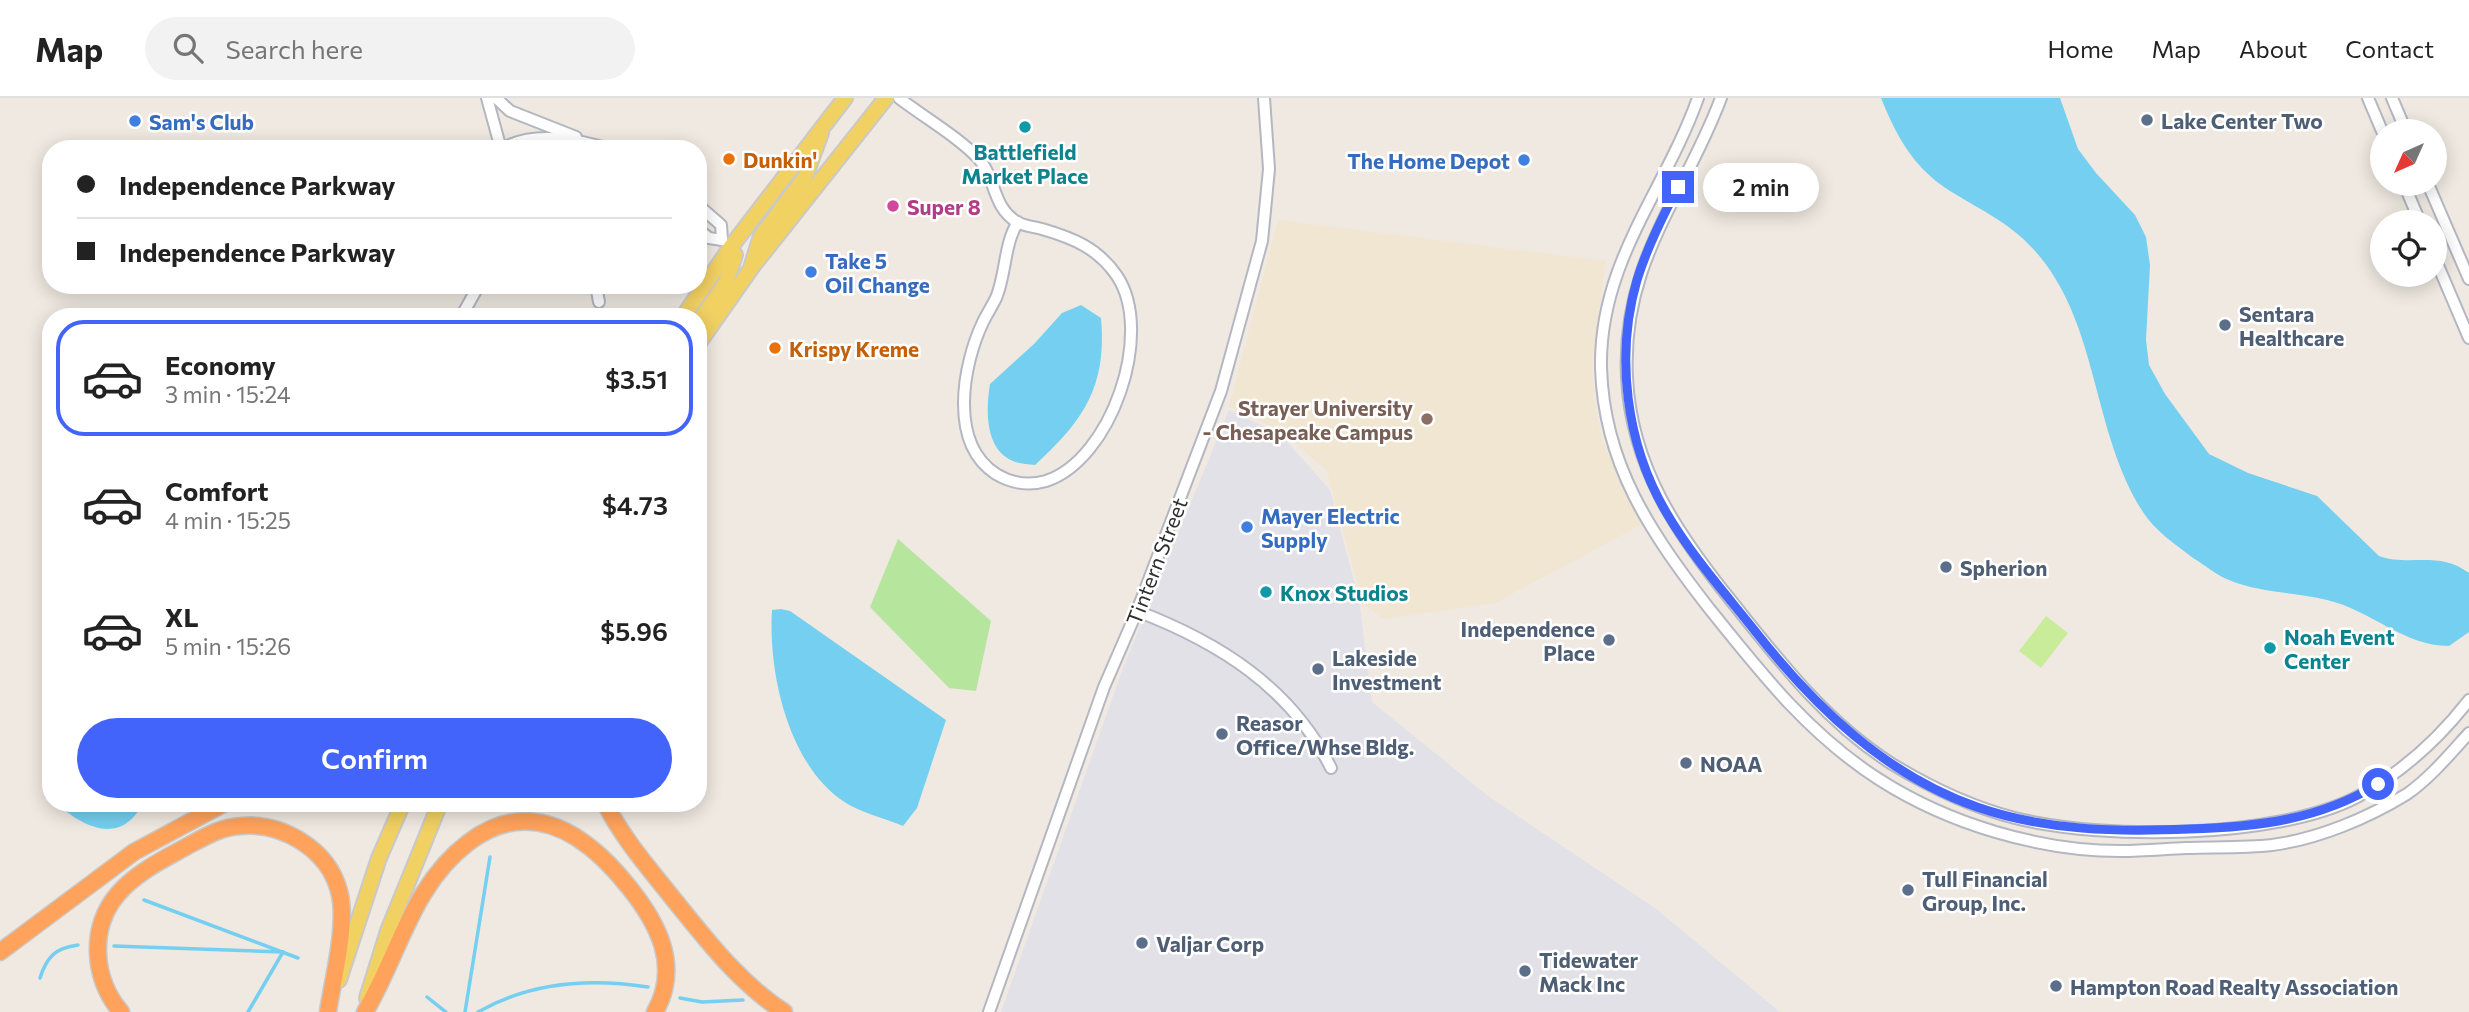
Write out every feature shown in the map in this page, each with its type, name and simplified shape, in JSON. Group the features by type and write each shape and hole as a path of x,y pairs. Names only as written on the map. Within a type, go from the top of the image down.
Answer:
{"highway":[{"path":"0,952 134,852 208,812"},
{"path":"610,812 631,846 722,957 758,992 784,1012"},
{"path":"364,1012 386,976 405,924 431,880 479,835 519,822 558,827 590,844 647,912 657,927 666,957 666,983 655,1012"},
{"path":"121,1012 103,983 98,961 99,935 105,915 118,894 142,872 175,853 217,831 240,826 283,832 307,843 326,865 339,891 341,918 329,1012"}],"main road":[{"path":"707,277 726,244 845,98"},
{"path":"707,331 752,267 886,98"},
{"path":"752,267 761,236 798,188 811,165 825,123"},
{"path":"707,310 730,275 734,255 726,244"},
{"path":"329,1012 379,858 398,812"},
{"path":"364,1012 388,930 436,812"}],"street":[{"path":"487,98 499,140"},
{"path":"496,98 510,111 583,140"},
{"path":"899,98 979,160 999,202 1018,222 1076,239 1106,262 1126,295 1133,332 1124,384 1103,427 1089,447 1061,474 1034,484 1005,479 986,466 971,444 964,409 975,345 1004,275 1018,222"},
{"name":"Tintern Street","path":"989,1012 1104,687 1137,611 1214,413 1256,268 1268,194 1264,98"},
{"path":"1698,98 1631,233 1611,294 1601,366 1611,438 1621,472 1645,520 1682,573 1774,690 1834,745 1881,781 1973,825 2055,844 2120,852 2274,845 2322,832 2378,810 2409,792 2469,733"},
{"path":"1721,98 1652,238 1637,281 1627,351 1632,422 1648,475 1680,536 1783,666 1819,706 1848,732 1917,778 1974,806 2016,819 2115,832 2233,828 2311,815 2355,798 2401,770 2448,726 2469,701"},
{"path":"2368,98 2377,119"},
{"path":"2392,98 2401,119"},
{"path":"516,140 536,140"},
{"path":"2433,196 2469,279"},
{"path":"707,213 721,225 726,244"},
{"path":"707,236 726,244 752,267"},
{"path":"2447,286 2469,338"},
{"path":"598,294 599,302"},
{"path":"1137,611 1192,633 1251,671 1297,716 1331,768"}],"shaded area":[{"name":"Strayer University - Chesapeake Campus","path":"1278,220 1606,261 1592,366 1595,404 1602,441 1642,524 1495,603 1384,619 1363,604 1327,471 1282,431 1229,407"},
{"path":"1229,410 1282,436 1330,490 1359,600 1372,702 1488,796 1655,908 1780,1012 1001,1012 1123,668"}],"green space":[{"path":"898,539 991,621 976,691 949,688 870,607"},
{"path":"2046,616 2068,633 2041,668 2019,651"}],"water":[{"path":"1881,98 2060,98 2078,149 2135,215 2146,237 2150,265 2146,340 2149,365 2165,394 2209,454 2248,473 2317,496 2379,556 2446,562 2469,573 2469,632 2449,646 2432,644 2402,634 2343,605 2315,597 2241,584 2215,573 2159,531 2143,512 2114,450 2086,350 2060,286 2041,258 2019,235 1944,187 1923,169 1899,136"},
{"path":"1081,305 1101,318 1100,363 1089,400 1067,433 1035,465 1013,461 1004,455 992,438 988,416 990,384 1034,344 1062,313"},
{"path":"772,610 790,611 946,720 917,808 903,826 843,801 824,785 795,741 785,715 774,661"},
{"path":"67,812 137,812 124,825 113,828 102,828 78,820"}],"waterway":[{"path":"465,1012 490,857"},
{"path":"144,900 298,958"},
{"path":"40,978 53,954 78,945"},
{"path":"114,946 283,952"},
{"path":"248,1012 283,952"},
{"path":"478,1012 518,994 561,985 604,983 648,987"},
{"path":"427,997 446,1012"},
{"path":"680,998 702,1002 743,1000"}],"place":[{"name":"Lake Center Two","path":"2147,120"},
{"name":"Sam's Club","path":"135,121"},
{"name":"Battlefield Market Place","path":"1025,127"},
{"name":"Dunkin'","path":"729,159"},
{"name":"The Home Depot","path":"1524,160"},
{"name":"Super 8","path":"893,206"},
{"name":"Take 5 Oil Change","path":"811,272"},
{"name":"Sentara Healthcare","path":"2225,325"},
{"name":"Krispy Kreme","path":"775,348"},
{"name":"Strayer University - Chesapeake Campus","path":"1427,419"},
{"name":"Mayer Electric Supply","path":"1247,527"},
{"name":"Spherion","path":"1946,567"},
{"name":"Knox Studios","path":"1266,592"},
{"name":"Independence Place","path":"1609,640"},
{"name":"Noah Event Center","path":"2270,648"},
{"name":"Lakeside Investment","path":"1318,669"},
{"name":"Reasor Office/Whse Bldg.","path":"1222,734"},
{"name":"NOAA","path":"1686,763"},
{"name":"Tull Financial Group, Inc.","path":"1908,890"},
{"name":"Valjar Corp","path":"1142,943"},
{"name":"Tidewater Mack Inc","path":"1525,971"},
{"name":"Hampton Road Realty Association","path":"2056,986"}],"route":[{"path":"1678,187 1652,238 1637,281 1628,331 1627,376 1630,407 1645,468 1664,510 1689,548 1805,692 1848,732 1917,778 1974,806 2016,819 2077,829 2115,832 2233,828 2277,823 2311,815 2355,798 2378,784"}]}
